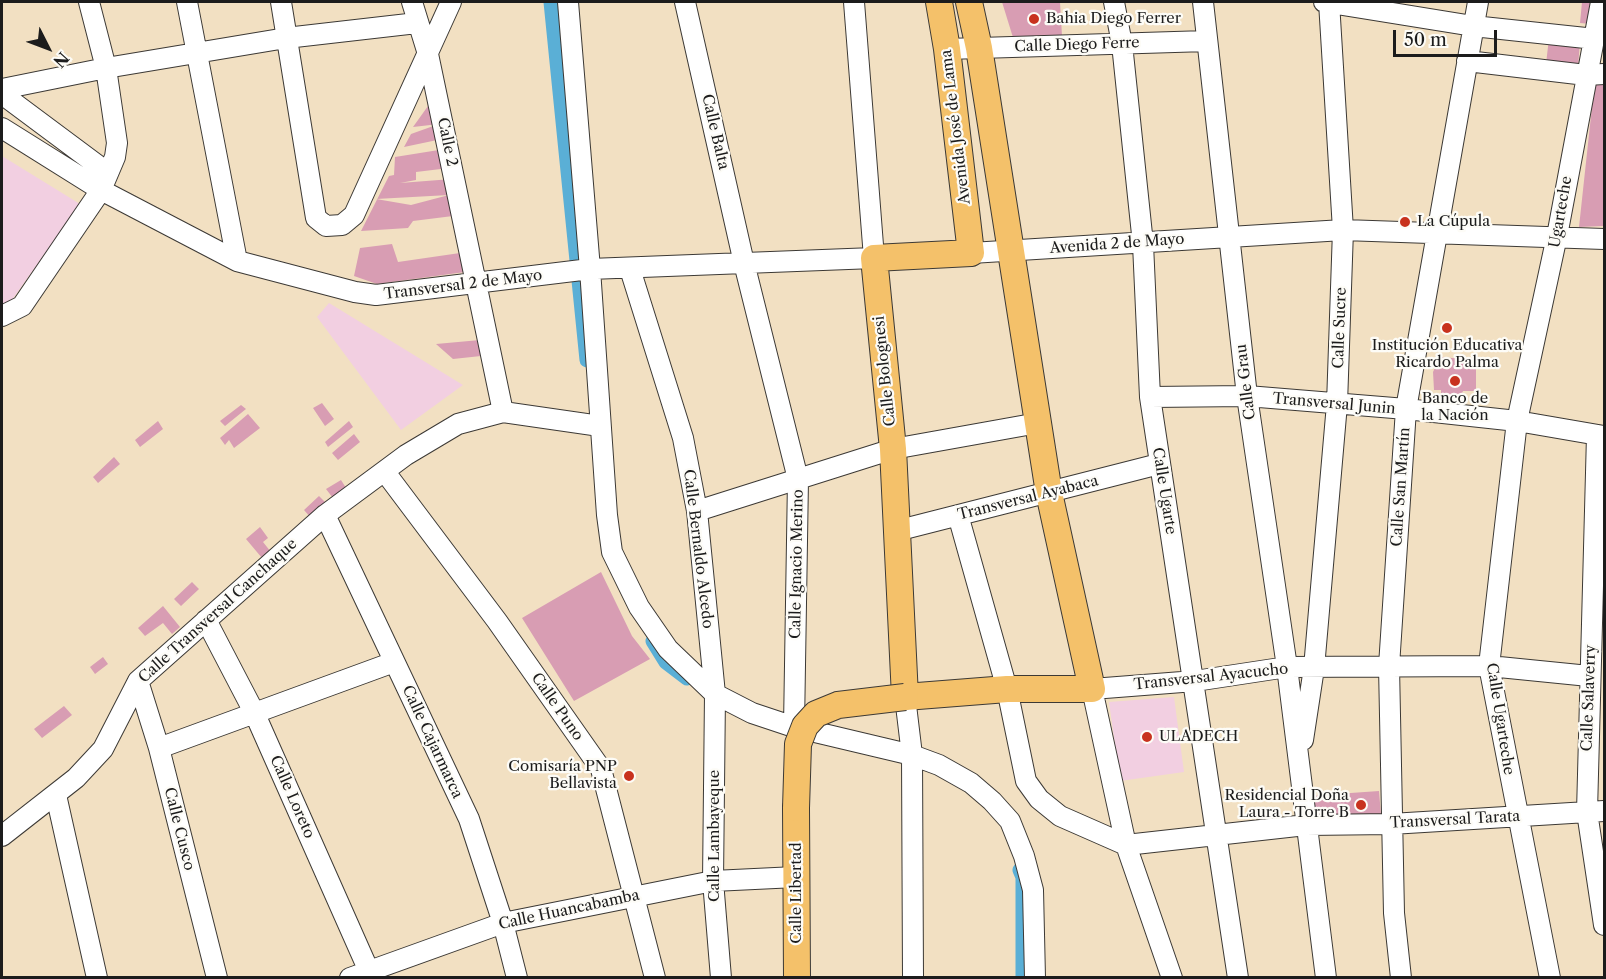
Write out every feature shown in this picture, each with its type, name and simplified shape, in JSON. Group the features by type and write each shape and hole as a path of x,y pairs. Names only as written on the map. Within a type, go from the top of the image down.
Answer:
{"main road":[{"name":"Avenida José de Lama","path":"939,2 948,49 971,253"},
{"path":"969,2 979,48 1049,493 1092,689"},
{"name":"Avenida 2 de Mayo","path":"874,258 971,253"},
{"name":"Calle Bolognesi","path":"874,258 893,449 905,697"},
{"name":"Transversal Ayacucho","path":"905,697 1007,689 1092,689"},
{"name":"Calle Libertad","path":"797,978 798,744 805,726 816,714 838,705 905,697"}],"street":[{"path":"2,316 22,306 105,181 115,157 117,143 106,68 89,2"},
{"path":"187,2 237,261"},
{"path":"281,2 316,218 326,226 342,225 354,215 452,2"},
{"name":"Calle 2","path":"412,2 428,54 503,412"},
{"path":"568,2 582,270 612,552 639,607 668,649 715,694 752,713 794,727 911,747 972,783 1010,821 1024,856 1033,890 1035,978"},
{"name":"Calle Balta","path":"685,2 744,263"},
{"name":"Calle Bolognesi","path":"854,2 874,258"},
{"name":"Calle Ugarte","path":"1114,2 1122,44 1143,244 1150,397 1238,978"},
{"name":"Calle Grau","path":"1203,2 1231,236 1247,396 1300,761"},
{"path":"1328,2 1473,26 1595,39"},
{"name":"Calle Sucre","path":"1300,761 1314,668 1337,404 1343,230 1328,2"},
{"name":"Calle San Martín","path":"1401,978 1394,913 1389,666 1406,410 1435,234 1478,2"},
{"name":"Ugarteche","path":"1517,421 1595,74 1595,39 1601,2"},
{"path":"2,89 106,68 286,38 417,23"},
{"name":"Calle Diego Ferre","path":"948,49 1207,41"},
{"path":"1467,61 1595,74"},
{"path":"2,94 105,181"},
{"path":"2,128 105,181"},
{"name":"Transversal 2 de Mayo","path":"105,181 237,261 355,292 376,295 582,270 630,269"},
{"name":"Avenida 2 de Mayo","path":"971,253 1343,230 1605,239"},
{"name":"Avenida 2 de Mayo","path":"630,269 874,258"},
{"name":"Calle Ignacio Merino","path":"744,263 798,478 794,727"},
{"name":"Calle Bernaldo Alcedo","path":"630,269 683,438 697,511 715,694"},
{"name":"Transversal Junin","path":"1150,397 1247,396 1517,421 1601,435"},
{"path":"503,412 600,426"},
{"name":"Calle Transversal Canchaque","path":"2,836 56,795 103,749 138,681 325,515 406,455 458,424 503,412"},
{"name":"Calle Ugarteche","path":"1517,421 1489,666 1516,817 1550,978"},
{"path":"697,511 893,449 1038,423"},
{"name":"Calle Salaverry","path":"1601,435 1589,675 1605,924"},
{"name":"Transversal Ayabaca","path":"896,531 1159,464"},
{"name":"Calle Puno","path":"385,472 497,621 601,770 655,978"},
{"name":"Calle Cajarmarca","path":"325,515 469,819 503,923 517,978"},
{"path":"958,515 1007,689 1026,781 1039,799 1060,816 1126,845"},
{"name":"Calle Loreto","path":"206,620 254,712 371,975"},
{"path":"159,748 394,662"},
{"name":"Transversal Ayacucho","path":"1092,689 1194,681 1287,667 1489,666 1589,675"},
{"name":"Calle Cusco","path":"138,681 159,748 217,978"},
{"path":"1092,689 1126,845 1172,978"},
{"name":"Calle Lambayeque","path":"715,694 713,881 721,978"},
{"name":"Calle Bolognesi","path":"905,697 911,747 913,978"},
{"path":"1300,761 1326,978"},
{"path":"56,795 97,978"},
{"name":"Transversal Tarata","path":"1126,845 1215,837 1306,825 1391,824 1596,812"},
{"name":"Calle Huancabamba","path":"350,978 371,975 503,923 713,881 796,877"}],"shaded area":[{"path":"2,156 80,204 12,300 2,305"},
{"path":"329,303 463,385 401,430 317,317"},
{"name":"ULADECH","path":"1174,697 1184,772 1120,781 1109,702"}],"building":[{"name":"Bahia Diego Ferrer","path":"1002,2 1060,2 1062,36 1015,44"},
{"path":"1582,2 1593,2 1591,24 1580,23"},
{"path":"1549,38 1580,42 1578,67 1546,64"},
{"path":"1595,79 1604,79 1604,226 1579,227"},
{"path":"433,99 439,124 413,127"},
{"path":"439,124 442,139 404,147 411,134"},
{"path":"445,149 449,168 416,172 416,180 400,183 452,179 453,216 413,221 408,228 361,231 377,199 389,176 394,175 395,157","holes":["449,195 411,205 377,199"]},
{"path":"392,244 398,262 460,253 465,272 377,284 354,276 360,248"},
{"path":"480,340 481,356 453,359 436,344"},
{"name":"Banco de la Nación","path":"1440,357 1476,360 1476,391 1463,391 1460,398 1441,396 1441,390 1434,390 1433,372"},
{"path":"322,403 334,419 325,426 313,408"},
{"path":"241,405 246,409 225,426 220,421"},
{"path":"248,414 260,428 234,448 229,440 225,445 220,438"},
{"path":"158,421 163,429 140,447 135,440"},
{"path":"349,421 353,427 328,447 325,442"},
{"path":"354,434 360,442 338,460 332,453"},
{"path":"114,457 120,464 98,483 93,477"},
{"path":"341,480 348,491 336,502 326,489"},
{"path":"319,496 327,504 311,518 304,510"},
{"path":"260,527 268,538 263,542 271,552 262,558 246,539"},
{"path":"601,572 632,636 650,659 574,701 522,618"},
{"path":"192,582 199,589 181,606 174,599"},
{"path":"163,606 180,627 172,634 163,623 145,636 138,628"},
{"path":"103,657 108,664 95,674 90,667"},
{"path":"64,706 72,715 42,738 34,729"},
{"path":"1379,791 1381,815 1310,821 1308,796"}],"waterway":[{"path":"551,2 587,360"},
{"path":"653,641 666,662 687,678"},
{"path":"1020,870 1023,877 1023,978"}],"place":[{"name":"Bahia Diego Ferrer","path":"1034,19"},
{"name":"La Cúpula","path":"1405,222"},
{"name":"Institución Educativa Ricardo Palma","path":"1447,328"},
{"name":"Banco de la Nación","path":"1455,381"},
{"name":"ULADECH","path":"1147,737"},
{"name":"Comisaría PNP Bellavista","path":"629,776"},
{"name":"Residencial Doña Laura - Torre B","path":"1361,805"}]}
